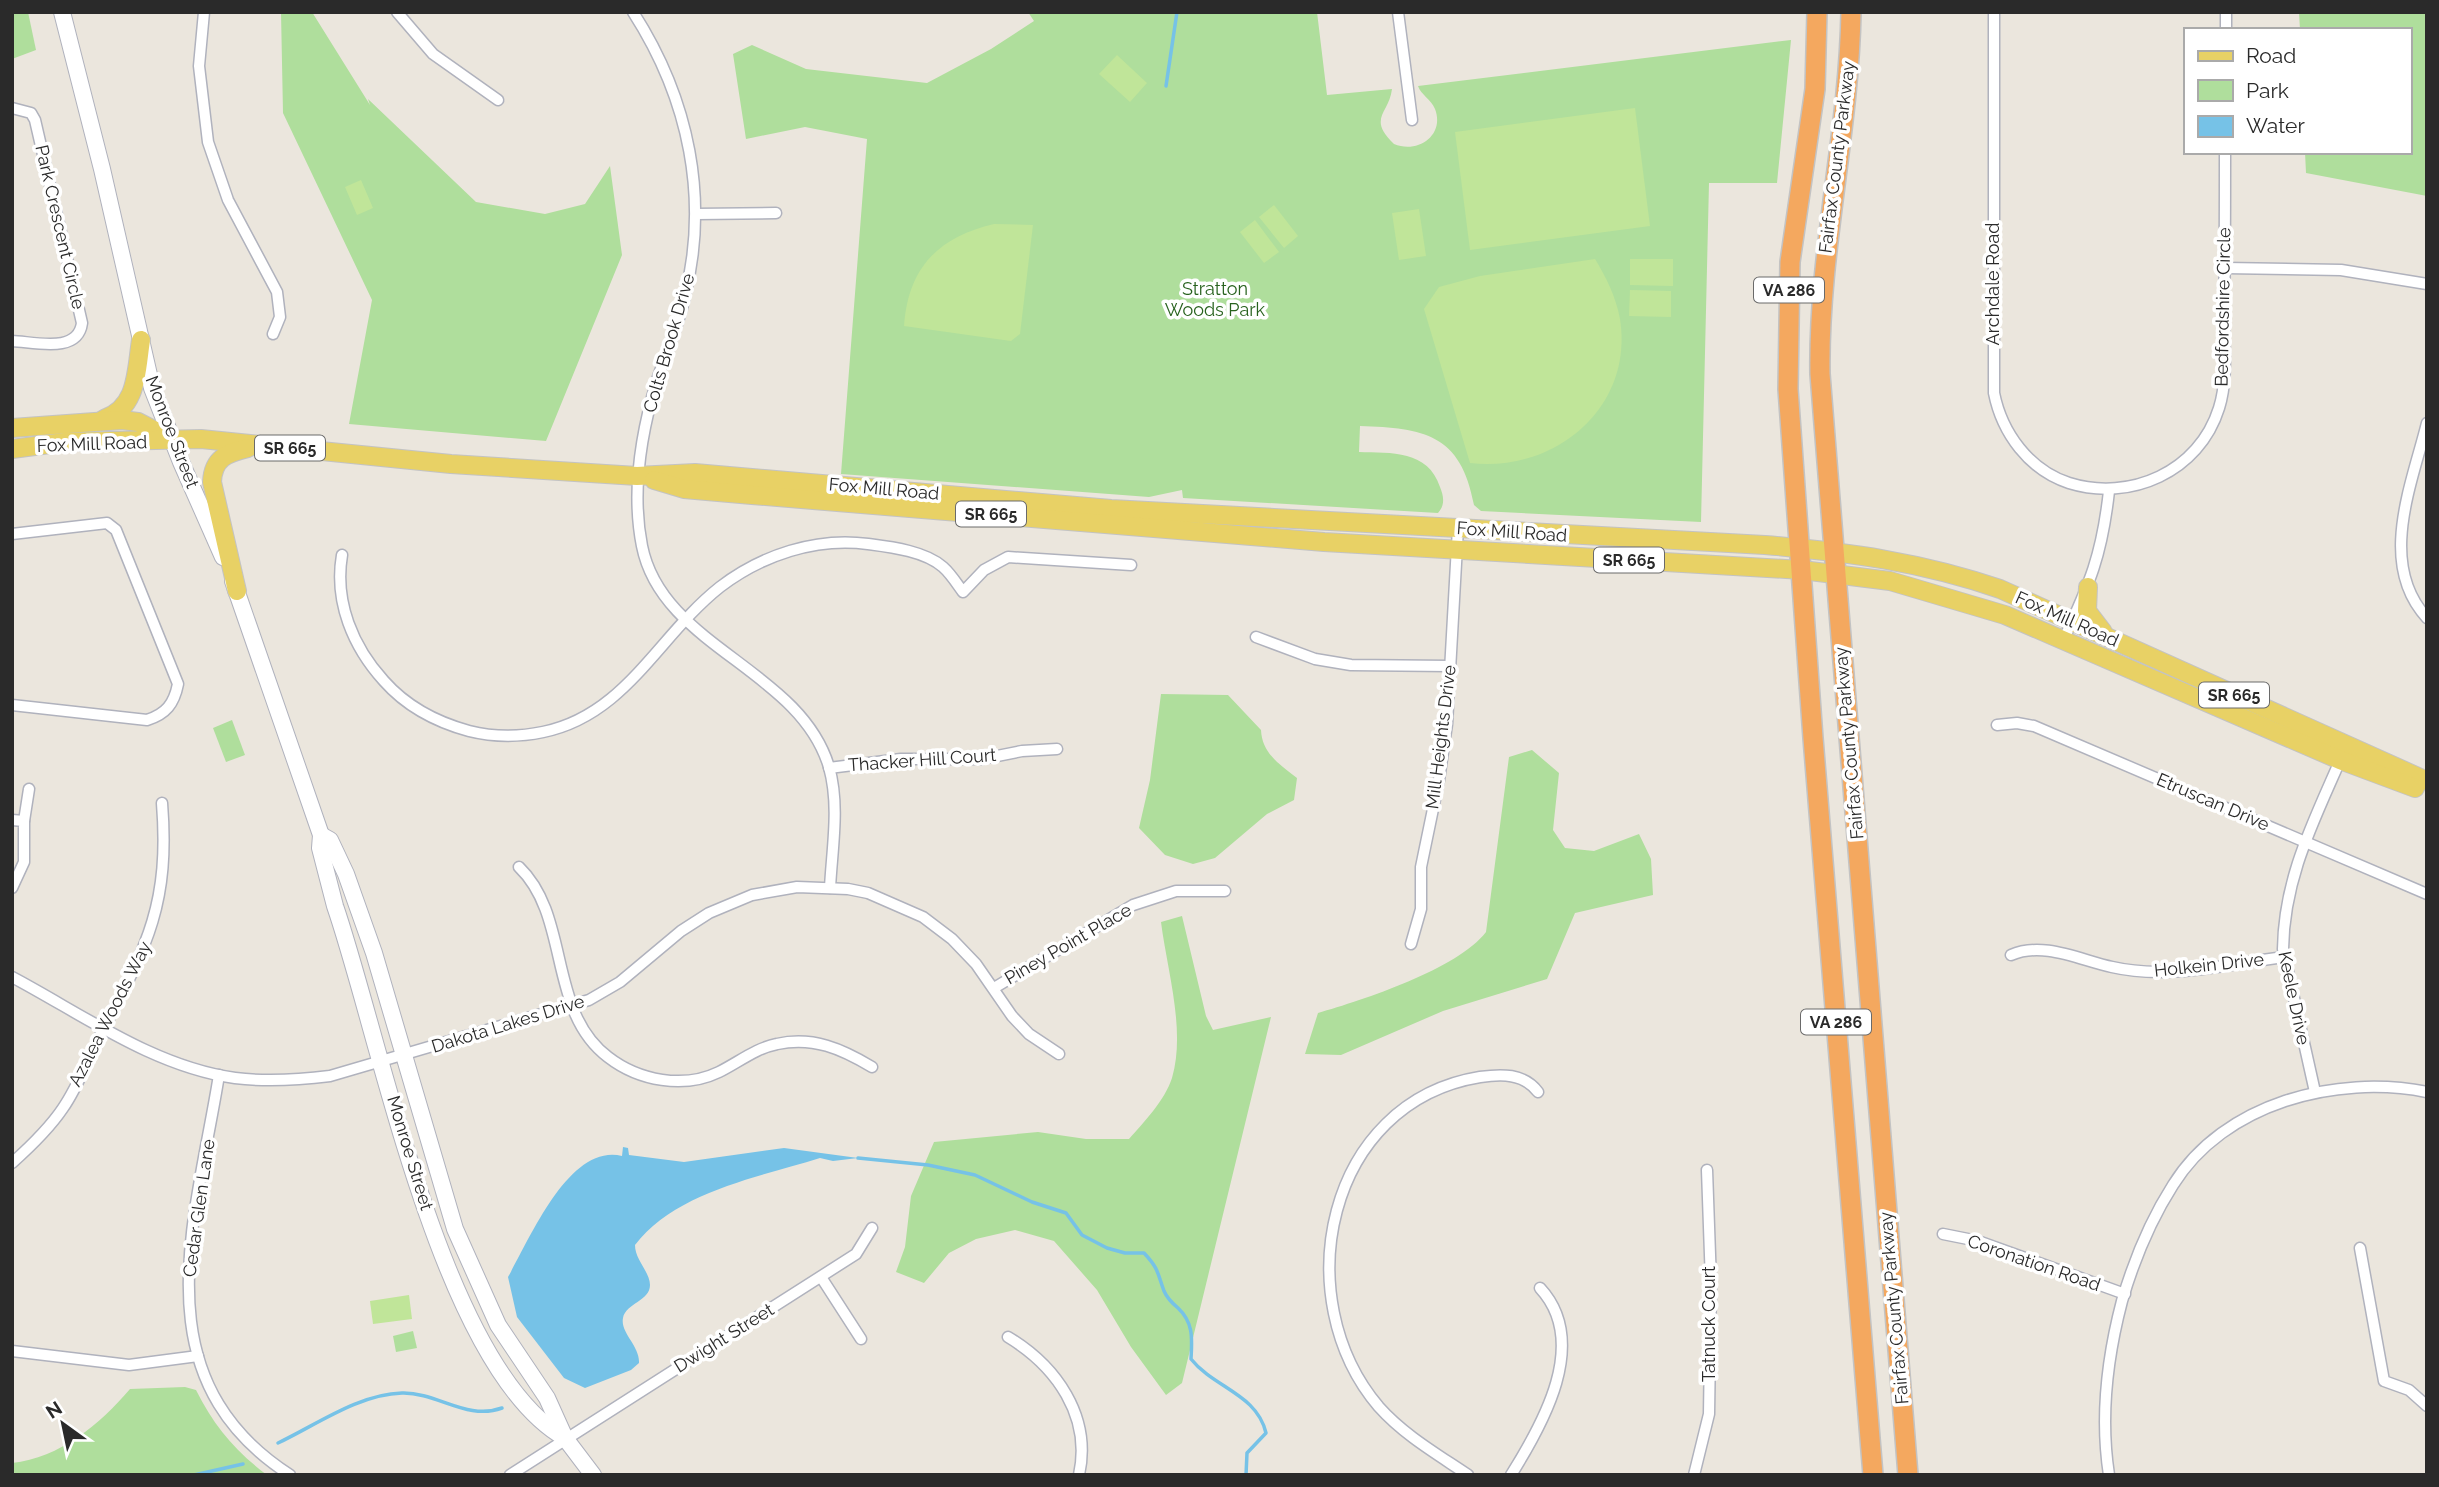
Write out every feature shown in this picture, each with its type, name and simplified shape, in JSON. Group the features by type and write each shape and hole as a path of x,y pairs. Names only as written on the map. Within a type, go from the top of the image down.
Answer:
{"highway":[{"name":"Fairfax County Parkway","path":"1816,12 1815,89 1790,262 1788,389 1873,1475"},
{"name":"Fairfax County Parkway","path":"1851,12 1848,86 1825,253 1820,321 1823,417 1908,1475"}],"main road":[{"name":"Monroe Street","path":"62,13 152,388 171,439 237,591 321,835 320,848 332,895 433,1228 462,1300 488,1349 520,1398 548,1428 565,1438"},
{"path":"101,421 123,410 130,400 141,340"},
{"name":"Fox Mill Road","path":"12,428 101,421 138,422 171,439"},
{"name":"Fox Mill Road","path":"12,449 65,442 144,443 171,439 408,460 637,476 695,473 1111,509 1800,548 1870,555 1933,568 2000,589 2108,637 2427,793"},
{"path":"237,591 212,482 213,471 221,457 260,445"},
{"name":"Fox Mill Road","path":"637,476 684,489 711,492 1457,550 1802,570 1890,581 1953,597 2005,615 2344,753 2427,781"},
{"path":"2088,587 2089,615 2108,637"},
{"name":"Monroe Street","path":"321,835 330,840 354,895 387,995 455,1229 474,1276 498,1325 552,1408 565,1438 593,1475"}],"street":[{"path":"204,12 199,66 208,142 228,200 277,292 279,317 274,334"},
{"path":"397,12 433,54 498,100"},
{"name":"Colts Brook Drive","path":"633,12 662,61 684,120 693,167 696,214 693,255 684,301 654,394 637,476 638,520 646,561 665,598 790,703 815,737 829,768 835,815 830,888"},
{"path":"1398,12 1412,120"},
{"name":"Archdale Road","path":"1994,12 1993,382 1996,404 2009,433 2035,464 2070,483 2109,491"},
{"name":"Park Crescent Circle","path":"12,108 31,113 35,120 82,323 78,336 65,343 12,341"},
{"name":"Bedfordshire Circle","path":"2109,491 2143,485 2165,474 2194,451 2209,430 2222,393 2225,154"},
{"path":"696,214 776,213"},
{"path":"2225,268 2341,270 2427,284"},
{"path":"2427,423 2400,551 2407,585 2427,618"},
{"path":"2063,640 2088,587 2101,549 2109,491"},
{"path":"12,534 107,523 116,530 177,684 175,698 163,715 147,720 12,705"},
{"name":"Mill Heights Drive","path":"1411,944 1421,909 1422,867 1439,780 1450,666 1458,528"},
{"path":"342,555 340,585 343,608 358,646 391,690 416,709 444,723 479,733 529,735 554,730 590,715 631,682 687,619 719,588 750,567 794,548 846,541 896,548 942,566 963,592 984,570 1008,557 1131,565"},
{"path":"1256,637 1315,659 1351,665 1450,666"},
{"name":"Etruscan Drive","path":"1997,725 2017,723 2034,726 2427,894"},
{"name":"Thacker Hill Court","path":"829,768 901,759 982,759 1022,751 1057,749"},
{"name":"Keele Drive","path":"2315,1092 2284,957 2287,896 2306,842 2344,753"},
{"path":"12,888 24,862 18,820 29,789"},
{"name":"Azalea Woods Way","path":"12,1163 39,1138 64,1107 139,964 158,903 165,843 162,803"},
{"path":"519,867 540,892 562,978 573,1006 594,1045 609,1058 644,1076 663,1080 710,1076 763,1048 794,1041 832,1045 873,1068"},
{"name":"Dakota Lakes Drive","path":"12,977 103,1030 190,1067 219,1075 290,1080 330,1076 573,1006 620,982 681,930 720,908 774,890 830,888 868,893 923,917 961,947 1029,1034 1059,1054"},
{"name":"Piney Point Place","path":"994,988 1133,905 1177,891 1225,891"},
{"name":"Holkein Drive","path":"2011,955 2042,949 2112,967 2150,972 2284,957"},
{"name":"Cedar Glen Lane","path":"219,1075 187,1269 189,1314 198,1356 217,1400 249,1443 290,1475"},
{"path":"1468,1475 1401,1428 1379,1407 1347,1355 1334,1316 1328,1285 1333,1222 1356,1163 1375,1136 1417,1101 1469,1079 1491,1075 1513,1075 1538,1092"},
{"path":"2109,1475 2106,1397 2114,1331 2145,1236 2173,1184 2193,1159 2244,1119 2273,1105 2315,1092 2390,1087 2427,1092"},
{"name":"Tatnuck Court","path":"1694,1475 1709,1414 1707,1170"},
{"name":"Dwight Street","path":"565,1438 856,1254 872,1228"},
{"name":"Coronation Road","path":"1944,1234 1978,1241 2124,1294"},
{"path":"2360,1248 2384,1381 2409,1390 2427,1406"},
{"path":"821,1277 862,1339"},
{"path":"1511,1475 1541,1424 1558,1374 1560,1320 1553,1302 1540,1288"},
{"path":"1008,1337 1030,1350 1049,1367 1066,1391 1080,1435 1079,1475"},
{"path":"12,1351 130,1365 198,1356"},
{"path":"510,1475 565,1438"}],"green space":[{"path":"12,12 28,12 36,50 12,59"},
{"path":"281,12 312,12 370,105 368,99 476,202 545,214 585,204 610,166 622,255 546,441 349,424 372,300 283,113"},
{"name":"Stratton Woods Park","path":"1028,12 1317,12 1327,95 1392,89 1382,116 1382,128 1394,144 1403,146 1420,144 1427,140 1436,127 1435,109 1418,86 1791,40 1777,183 1709,183 1701,522 1481,511 1474,505 1460,463 1449,449 1421,433 1383,427 1360,426 1359,452 1407,456 1427,466 1442,494 1443,504 1438,513 1183,498 1182,490 1149,497 841,474 867,139 805,127 746,139 733,54 752,45 806,69 927,83 991,49 1034,21"},
{"path":"2299,12 2427,12 2427,196 2306,173 2305,154 2411,154 2411,28 2300,28"},
{"path":"1117,55 1147,83 1130,102 1099,74"},
{"path":"1635,108 1650,226 1470,250 1455,132"},
{"path":"361,180 373,208 357,215 345,187"},
{"path":"1274,205 1298,236 1284,248 1259,217"},
{"path":"1419,209 1426,256 1399,260 1392,213"},
{"path":"1255,220 1279,252 1264,263 1240,232"},
{"path":"994,224 1033,225 1020,334 1011,341 904,326 912,287 930,258 942,246 957,237"},
{"path":"1595,259 1610,288 1620,319 1621,351 1614,380 1601,406 1582,428 1558,445 1531,457 1501,463 1470,463 1424,309 1439,287 1480,276"},
{"path":"1630,259 1673,259 1673,286 1630,285"},
{"path":"1630,290 1671,291 1671,317 1629,316"},
{"path":"1161,694 1228,695 1261,730 1268,752 1297,778 1294,800 1267,814 1215,858 1193,864 1165,855 1139,828 1150,780"},
{"path":"232,720 245,755 226,762 213,728"},
{"path":"1532,750 1559,773 1553,830 1565,848 1594,851 1639,834 1651,859 1653,895 1575,913 1547,979 1443,1011 1341,1055 1305,1054 1318,1013 1384,991 1432,970 1473,946 1486,932 1509,757"},
{"path":"1182,916 1206,1016 1213,1030 1271,1017 1182,1383 1166,1395 1131,1347 1097,1290 1054,1241 1015,1230 976,1239 949,1253 924,1283 896,1272 905,1247 911,1196 934,1142 1038,1132 1086,1139 1129,1139 1147,1118 1169,1086 1176,1059 1174,1000 1161,922"},
{"path":"409,1295 412,1319 373,1324 370,1301"},
{"path":"413,1331 417,1348 396,1352 393,1336"},
{"path":"185,1387 196,1390 226,1437 267,1475 12,1475 12,1463 30,1460 63,1447 106,1415 130,1389"}],"water":[{"path":"623,1147 628,1148 629,1155 684,1162 784,1148 858,1158 833,1161 820,1158 745,1180 695,1199 652,1227 635,1245 637,1256 648,1275 649,1290 628,1309 623,1318 624,1329 639,1363 631,1370 585,1388 564,1378 517,1317 508,1277 553,1197 568,1179 585,1164 603,1156 622,1156"}],"waterway":[{"path":"1166,86 1177,12"},
{"path":"858,1158 928,1165 975,1175 1032,1202 1066,1213 1082,1235 1107,1248 1125,1253 1144,1253 1155,1267 1167,1296 1187,1319 1192,1338 1191,1359 1200,1369 1244,1400 1261,1420 1266,1433 1247,1453 1246,1475"},
{"path":"278,1443 338,1412 386,1395 415,1394 477,1411 502,1408"},
{"path":"194,1475 243,1464"}]}
